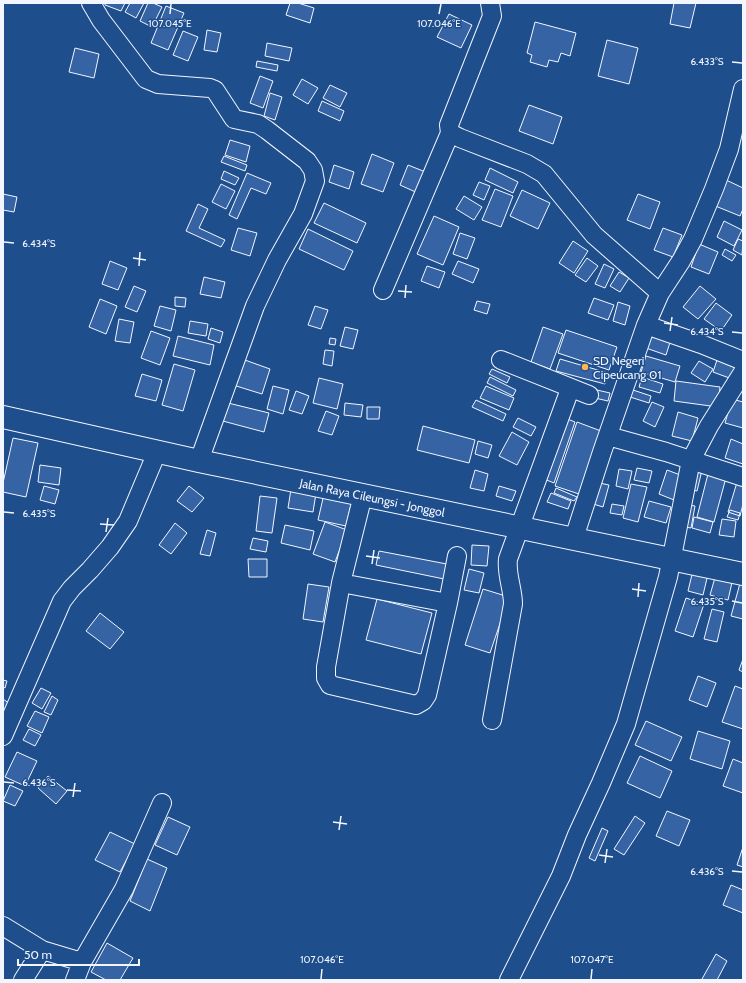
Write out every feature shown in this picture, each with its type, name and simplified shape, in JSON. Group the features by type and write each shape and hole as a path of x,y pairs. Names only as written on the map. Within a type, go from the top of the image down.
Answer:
{"main road":[{"name":"Jalan Raya Cileungsi - Jonggol","path":"3,417 199,461 743,574"}],"street":[{"path":"92,3 100,20 146,79 158,84 203,86 215,90 234,119 258,124 307,161 313,170 315,181 304,214 277,260 255,306 199,461"},
{"path":"383,290 450,133 449,125 492,16 490,3"},
{"path":"574,538 646,325 660,293 681,261 693,239 714,189 729,149 743,89"},
{"path":"450,133 527,164 544,174 594,235 660,293"},
{"path":"646,325 701,344 743,361"},
{"path":"501,360 570,389 589,395"},
{"path":"509,980 561,876 577,835 626,724 668,577 691,460 709,426 743,372"},
{"path":"492,720 514,604 507,565 508,559 570,389"},
{"path":"608,436 743,477"},
{"path":"3,736 62,601 110,547 128,521 157,452"},
{"path":"363,495 341,583 326,667 326,678 330,685 416,705 423,701 427,695 457,556"},
{"path":"341,583 448,603"},
{"path":"75,980 82,962 124,889 162,803"},
{"path":"3,926 42,950 82,962"},
{"path":"23,980 42,950"}],"building":[{"path":"105,3 125,3 121,11 105,5"},
{"path":"130,3 144,3 136,18 125,12"},
{"path":"148,3 153,3 162,7 152,27 140,21"},
{"path":"290,3 298,3 314,8 310,23 286,15"},
{"path":"674,3 696,3 690,28 670,24"},
{"path":"166,6 184,13 168,50 151,43"},
{"path":"449,14 472,25 461,48 437,37"},
{"path":"535,22 576,33 570,56 561,53 558,62 549,60 547,67 530,62 532,55 527,53"},
{"path":"207,30 221,33 217,52 204,50"},
{"path":"183,31 198,37 188,61 173,55"},
{"path":"607,40 638,48 629,84 598,76"},
{"path":"267,43 292,48 289,61 265,56"},
{"path":"75,48 99,54 94,78 69,72"},
{"path":"257,61 278,65 277,71 256,67"},
{"path":"260,76 273,81 263,108 250,103"},
{"path":"302,79 318,88 308,104 293,95"},
{"path":"330,85 347,93 340,107 323,98"},
{"path":"270,93 282,97 275,120 264,116"},
{"path":"322,101 344,111 340,121 318,111"},
{"path":"529,105 562,117 553,144 519,131"},
{"path":"230,140 250,146 246,162 225,155"},
{"path":"372,154 394,163 383,192 361,184"},
{"path":"224,156 247,165 245,171 221,162"},
{"path":"334,165 354,172 349,189 329,182"},
{"path":"408,165 428,173 420,194 400,185"},
{"path":"490,168 518,182 513,193 485,180"},
{"path":"224,171 239,178 235,185 221,179"},
{"path":"247,173 271,183 266,194 251,188 237,219 229,215"},
{"path":"724,179 743,188 743,209 740,216 713,205"},
{"path":"479,182 490,186 484,200 473,195"},
{"path":"221,184 235,191 226,209 212,202"},
{"path":"495,189 513,196 501,227 482,220"},
{"path":"522,190 550,203 538,229 510,216"},
{"path":"3,194 17,197 14,212 3,210"},
{"path":"638,194 660,202 650,229 627,220"},
{"path":"464,196 482,207 474,220 456,209"},
{"path":"324,203 366,223 357,243 314,223"},
{"path":"198,204 208,209 199,228 225,240 221,247 186,231"},
{"path":"434,216 459,227 443,265 417,254"},
{"path":"724,221 742,230 734,246 717,237"},
{"path":"238,228 257,233 250,256 231,250"},
{"path":"663,228 682,235 673,257 654,250"},
{"path":"308,229 353,251 344,270 299,249"},
{"path":"460,233 475,238 467,259 453,254"},
{"path":"738,239 743,241 742,255 733,250"},
{"path":"573,241 588,251 574,273 559,263"},
{"path":"699,244 718,252 709,274 691,267"},
{"path":"725,249 736,255 732,261 722,255"},
{"path":"587,258 598,266 586,282 575,275"},
{"path":"110,261 127,268 118,290 102,284"},
{"path":"458,261 479,269 473,283 452,274"},
{"path":"604,264 614,269 605,288 595,284"},
{"path":"427,266 445,272 439,288 421,281"},
{"path":"619,272 629,278 620,292 610,286"},
{"path":"204,277 225,282 221,298 200,294"},
{"path":"134,286 146,291 137,312 125,307"},
{"path":"700,286 716,299 698,319 683,307"},
{"path":"175,297 186,298 185,307 175,306"},
{"path":"594,298 614,305 608,320 588,313"},
{"path":"100,299 117,306 106,334 89,327"},
{"path":"477,301 490,304 487,314 474,310"},
{"path":"618,302 630,306 625,325 613,321"},
{"path":"716,303 732,315 721,331 704,319"},
{"path":"160,306 176,310 171,331 154,326"},
{"path":"315,306 328,310 321,329 308,325"},
{"path":"119,319 134,322 130,343 115,341"},
{"path":"190,321 208,324 206,336 188,333"},
{"path":"345,327 358,330 353,349 340,346"},
{"path":"543,327 563,334 550,369 531,362"},
{"path":"211,328 223,332 220,343 208,339"},
{"path":"649,329 672,336 666,355 643,347"},
{"path":"566,330 617,347 609,370 558,353"},
{"path":"151,331 170,338 160,365 141,358"},
{"path":"178,336 214,345 210,365 173,356"},
{"path":"330,338 336,339 335,345 329,344"},
{"path":"325,350 334,351 332,366 323,364"},
{"path":"719,354 739,361 732,379 713,372"},
{"path":"646,356 680,366 675,382 641,372"},
{"path":"242,359 270,369 262,394 233,385"},
{"path":"560,359 608,373 605,384 556,371"},
{"path":"699,361 713,369 705,382 691,373"},
{"path":"174,364 195,370 183,411 162,405"},
{"path":"492,369 510,377 507,383 489,374"},
{"path":"142,374 162,380 156,401 135,396"},
{"path":"490,377 516,390 513,396 487,383"},
{"path":"642,377 663,384 660,393 639,387"},
{"path":"319,378 343,384 337,409 313,403"},
{"path":"676,381 720,387 718,407 674,401"},
{"path":"273,386 289,390 283,414 267,409"},
{"path":"486,386 514,398 509,410 480,398"},
{"path":"630,389 651,396 649,403 627,396"},
{"path":"597,390 610,393 608,401 595,398"},
{"path":"296,391 309,396 302,414 289,410"},
{"path":"732,399 743,402 743,428 725,423"},
{"path":"476,400 506,414 503,421 472,407"},
{"path":"224,402 269,413 264,432 219,420"},
{"path":"652,402 664,407 655,427 643,421"},
{"path":"345,403 363,405 361,417 344,415"},
{"path":"367,407 380,407 379,419 367,419"},
{"path":"326,411 339,416 332,435 318,431"},
{"path":"678,412 698,418 692,441 672,436"},
{"path":"518,418 536,427 531,436 513,427"},
{"path":"565,418 575,422 554,483 544,479"},
{"path":"577,422 601,431 579,494 555,486"},
{"path":"423,426 475,440 469,463 417,450"},
{"path":"512,432 529,442 517,465 499,456"},
{"path":"13,438 38,443 26,497 3,492 3,483"},
{"path":"731,439 743,444 743,464 725,458"},
{"path":"478,441 492,445 488,458 475,454"},
{"path":"694,464 703,466 697,491 688,489"},
{"path":"40,465 61,468 59,485 38,482"},
{"path":"637,468 652,471 649,483 634,480"},
{"path":"619,469 632,471 628,489 616,486"},
{"path":"475,470 488,474 484,491 470,488"},
{"path":"667,470 683,476 674,500 659,494"},
{"path":"709,470 727,474 714,522 697,517"},
{"path":"738,479 743,480 743,504 740,516 728,512"},
{"path":"595,482 609,485 603,507 590,503"},
{"path":"631,484 647,487 638,522 623,518"},
{"path":"44,486 59,490 55,504 40,500"},
{"path":"189,486 204,498 192,512 177,501"},
{"path":"499,486 516,491 512,501 496,496"},
{"path":"556,488 577,497 574,501 554,493"},
{"path":"291,489 316,493 313,512 288,508"},
{"path":"551,493 571,501 568,509 547,502"},
{"path":"324,494 352,500 346,526 318,520"},
{"path":"260,496 277,498 272,533 256,531"},
{"path":"649,501 671,507 666,523 644,517"},
{"path":"612,504 624,506 622,515 610,513"},
{"path":"683,504 695,506 691,528 679,526"},
{"path":"730,510 740,513 738,520 727,517"},
{"path":"694,517 713,522 710,533 692,528"},
{"path":"722,519 736,521 734,537 719,535"},
{"path":"325,522 347,530 335,562 313,554"},
{"path":"175,523 187,533 171,554 159,545"},
{"path":"285,525 314,531 310,550 281,543"},
{"path":"207,530 216,533 210,556 200,554"},
{"path":"253,538 268,541 266,552 250,549"},
{"path":"472,545 489,546 487,566 471,565"},
{"path":"379,551 452,565 449,580 376,565"},
{"path":"248,559 267,559 267,577 249,577"},
{"path":"694,566 709,570 703,595 688,591"},
{"path":"469,569 484,573 479,593 464,590"},
{"path":"716,574 733,578 728,600 710,595"},
{"path":"743,576 743,619 731,616"},
{"path":"308,584 329,587 323,622 303,619"},
{"path":"483,589 509,597 490,653 465,645"},
{"path":"686,598 704,604 693,637 675,631"},
{"path":"377,599 432,613 421,654 366,640"},
{"path":"712,609 724,612 717,642 704,639"},
{"path":"100,613 124,632 110,649 86,631"},
{"path":"743,659 743,672 739,670"},
{"path":"698,676 716,683 707,707 689,700"},
{"path":"3,680 7,681 5,688 3,687"},
{"path":"735,686 743,689 743,729 722,722"},
{"path":"41,688 51,693 42,709 32,703"},
{"path":"52,696 58,700 51,715 44,712"},
{"path":"3,699 10,704 3,715"},
{"path":"35,711 49,717 42,733 27,726"},
{"path":"646,721 682,737 671,761 635,745"},
{"path":"29,729 41,735 35,746 23,740"},
{"path":"698,731 730,741 722,769 690,759"},
{"path":"17,752 37,761 25,786 5,777"},
{"path":"640,756 672,771 660,798 627,783"},
{"path":"733,759 743,763 743,793 723,786"},
{"path":"48,776 67,791 56,804 38,788"},
{"path":"10,785 23,791 15,806 3,801"},
{"path":"667,811 690,820 679,846 656,836"},
{"path":"635,816 645,823 624,855 614,849"},
{"path":"168,817 190,827 177,855 155,845"},
{"path":"602,828 608,831 595,861 589,858"},
{"path":"110,832 135,844 120,872 95,860"},
{"path":"743,847 743,867 737,865"},
{"path":"147,859 167,868 150,911 130,901"},
{"path":"731,885 743,890 743,913 723,905"},
{"path":"107,943 133,958 120,980 106,980 91,972"},
{"path":"716,954 727,961 717,980 703,980 702,979"}],"place":[{"name":"SD Negeri Cipeucang 01","path":"585,367"}]}
